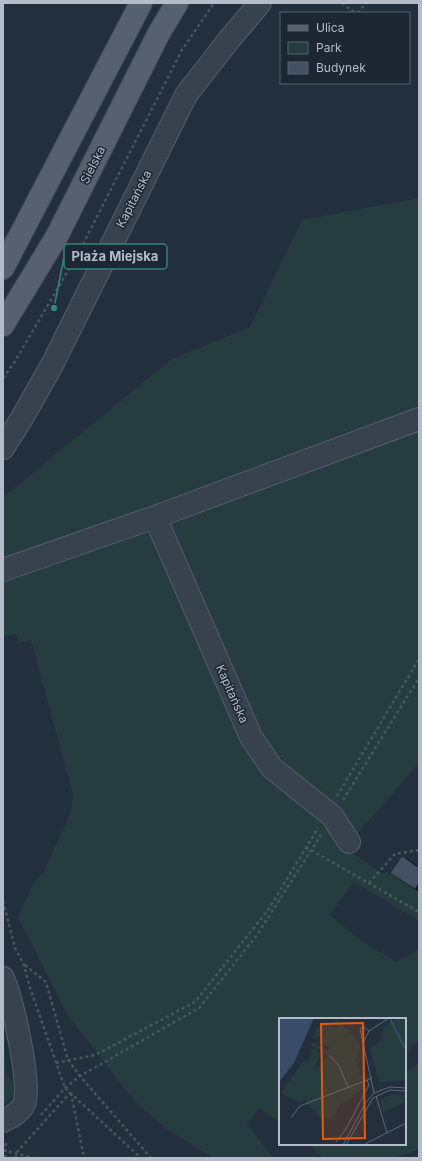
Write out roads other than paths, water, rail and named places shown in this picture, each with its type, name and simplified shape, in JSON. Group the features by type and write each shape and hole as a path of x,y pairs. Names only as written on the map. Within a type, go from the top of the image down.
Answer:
{"main road":[{"path":"3,268 141,3"},
{"name":"Sielska","path":"3,325 57,236 159,33 177,3"}],"street":[{"name":"Kapitańska","path":"3,448 53,363 186,95 260,3"},
{"path":"3,570 155,517 419,419"},
{"name":"Kapitańska","path":"155,517 251,737 272,768 330,814 349,842"},
{"path":"3,978 10,994 19,1039 26,1094 23,1105 5,1130"}],"place":[{"name":"Plaża Miejska","path":"54,308"}]}
